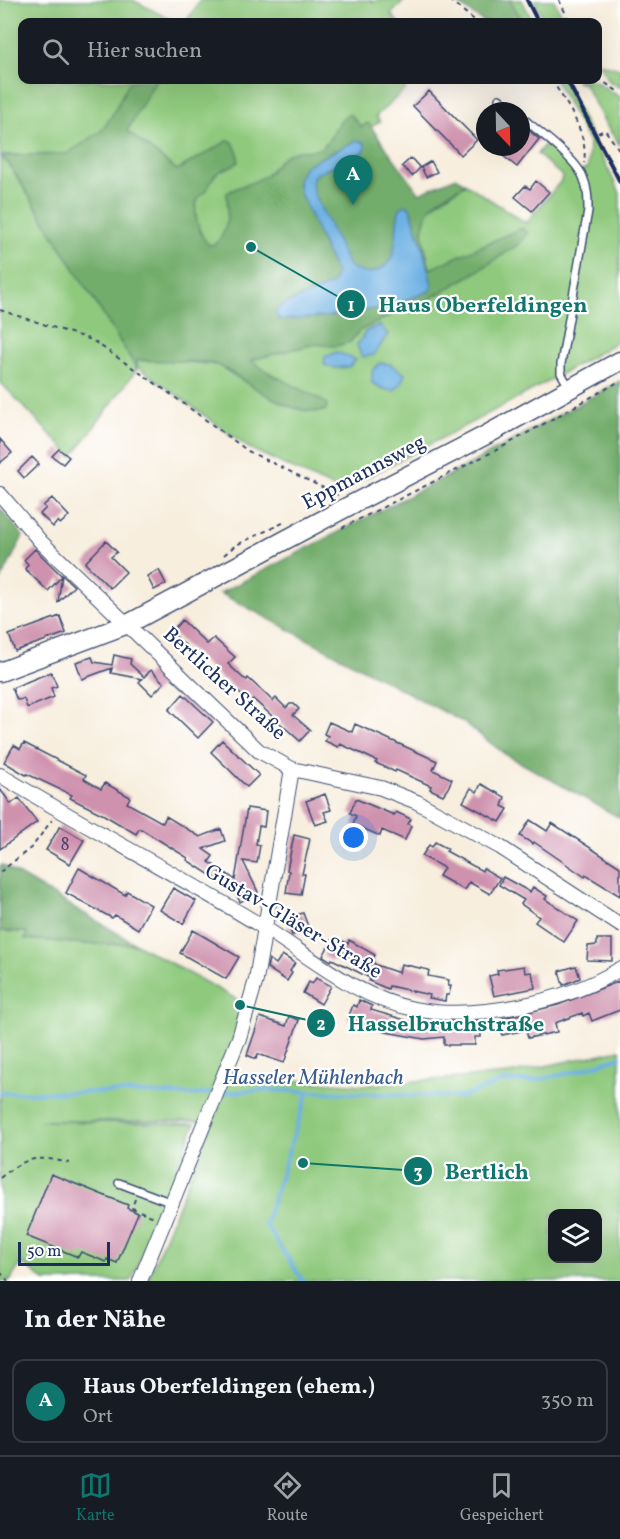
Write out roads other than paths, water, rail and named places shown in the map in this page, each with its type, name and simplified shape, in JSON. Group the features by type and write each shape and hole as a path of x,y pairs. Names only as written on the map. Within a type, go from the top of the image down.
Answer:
{"street":[{"name":"Eppmannsweg","path":"0,672 128,624 570,390 620,361"},
{"name":"Bertlicher Straße","path":"0,494 40,542 259,751 292,769 381,788 417,802 500,847 620,925"},
{"path":"140,1281 239,1038 249,1006 292,769"},
{"name":"Gustav-Gläser-Straße","path":"0,775 264,928 346,982 381,999 412,1009 437,1012 494,1010 524,1004 587,985 620,969"}],"lane":[{"path":"499,99 503,102"},
{"path":"530,125 566,155 582,175 587,190 588,211 561,364 561,373 570,390"},
{"path":"119,1183 172,1203"}],"water":[{"path":"357,140 365,143 365,151 314,175 313,192 349,266 365,273 384,267 390,260 395,244 400,208 406,205 410,207 432,285 430,291 387,307 324,317 280,320 276,311 281,306 333,284 336,274 299,190 298,180 305,166"},
{"path":"379,325 388,334 374,355 362,357 357,345 366,331"},
{"path":"337,352 356,360 349,367 336,368 324,365 325,357"},
{"path":"380,363 390,364 405,374 400,385 393,391 372,383 372,371"}],"waterway":[{"name":"Hasseler Mühlenbach","path":"220,1093 263,1090 462,1097 504,1081 531,1081 574,1072 620,1057"},
{"name":"Hasseler Mühlenbach","path":"0,1093 116,1092 190,1095 212,1093"},
{"path":"303,1281 265,1224 308,1092"}],"railway":[{"path":"527,0 536,18"},
{"path":"569,84 620,182"}],"place":[{"name":"Haus Oberfeldingen (ehem.)","path":"353,205"},
{"name":"Haus Oberfeldingen","path":"251,247"},
{"name":"Hasselbruchstraße","path":"240,1005"},
{"name":"Bertlich","path":"303,1163"}]}
